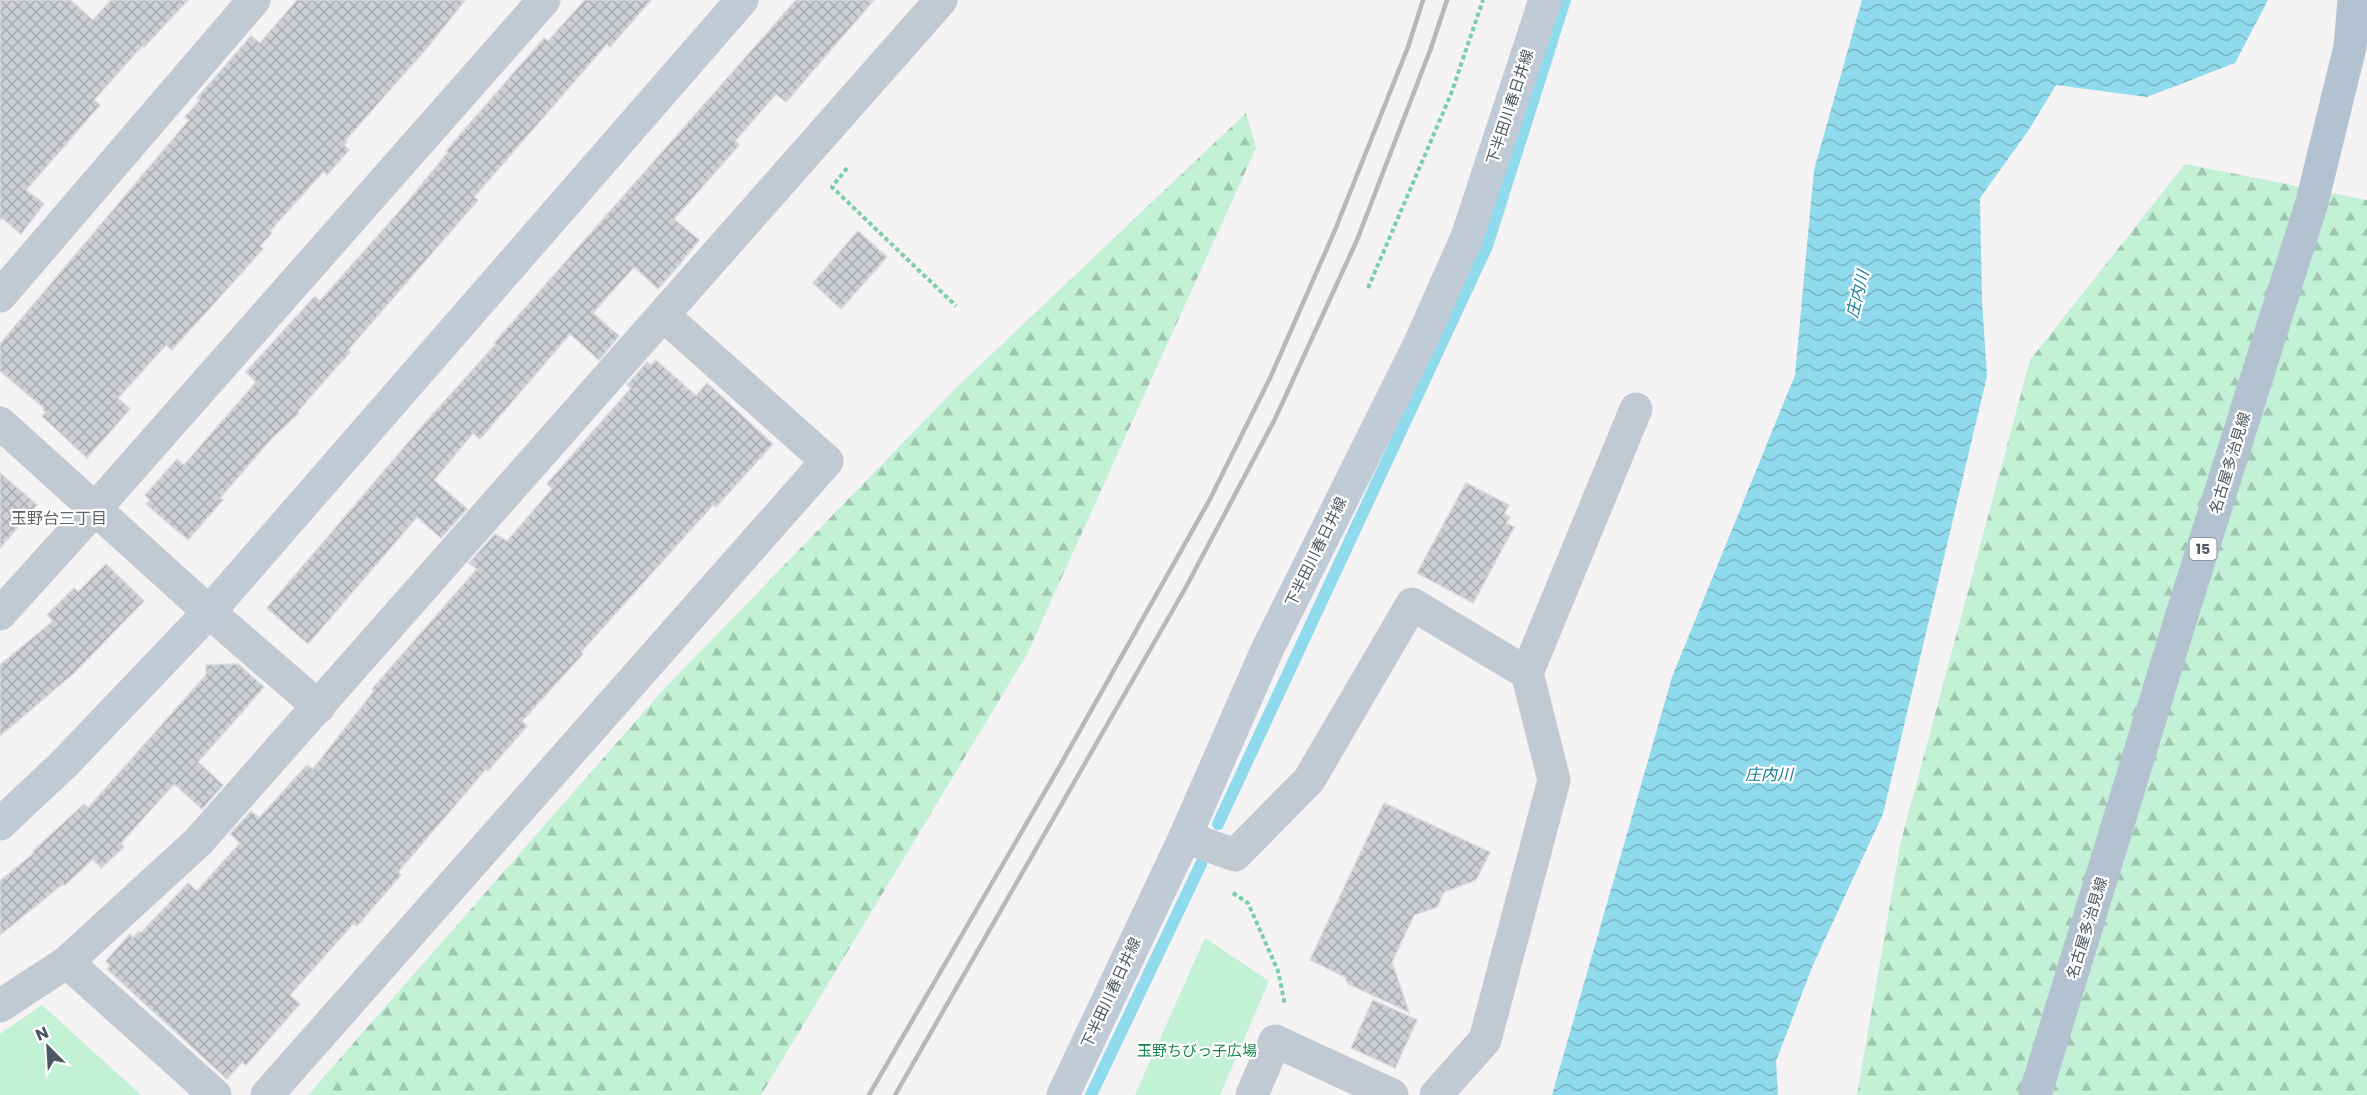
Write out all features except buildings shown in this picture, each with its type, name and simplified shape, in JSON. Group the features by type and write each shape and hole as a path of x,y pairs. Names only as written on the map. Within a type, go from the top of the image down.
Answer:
{"main road":[{"path":"0,824 64,764 209,612 742,0"},
{"name":"下半田川春日井線","path":"1063,1095 1185,837 1267,650 1420,343 1467,237 1545,0"},
{"name":"名古屋多治見線","path":"2035,1095 2180,621 2312,202 2350,47 2354,0"}],"street":[{"path":"0,296 254,0"},
{"path":"0,614 544,0"},
{"path":"0,1006 67,962 198,842 941,0"},
{"path":"267,1095 827,461 663,315"},
{"path":"1436,1095 1485,1040 1554,780 1527,673 1636,409"},
{"path":"0,423 209,612 320,706"},
{"path":"1185,837 1235,855 1309,780 1412,604 1527,673"},
{"path":"67,962 215,1095"},
{"path":"1252,1095 1275,1041 1392,1095"}],"path":[{"path":"1368,288 1451,94 1483,0"},
{"path":"854,159 832,187 956,306"},
{"path":"1235,855 1229,890 1248,903 1278,971 1288,1022 1275,1041"}],"green space":[{"path":"1246,113 1256,148 1027,654 761,1095 308,1095 663,690 958,386"},
{"path":"2185,164 2367,200 2367,1095 1857,1095 1901,841 2030,360"},
{"name":"玉野ちびっ子広場","path":"1205,938 1269,981 1220,1095 1135,1095"},
{"path":"42,1005 141,1095 0,1095 0,1034"}],"water":[{"name":"庄内川","path":"1862,0 2268,0 2235,63 2147,97 2056,85 2028,131 1980,198 1982,301 1987,376 1883,814 1813,965 1776,1061 1778,1095 1552,1095 1672,677 1795,375 1814,170"}],"waterway":[{"path":"1218,824 1487,246 1565,0"},
{"path":"1091,1095 1201,864"}],"railway":[{"path":"869,1095 1061,764 1209,501 1271,376 1335,230 1408,47 1423,0"},
{"path":"895,1095 1186,587 1275,419 1357,240 1431,48 1447,0"}],"district":[{"name":"玉野台三丁目","path":"59,518"}]}
